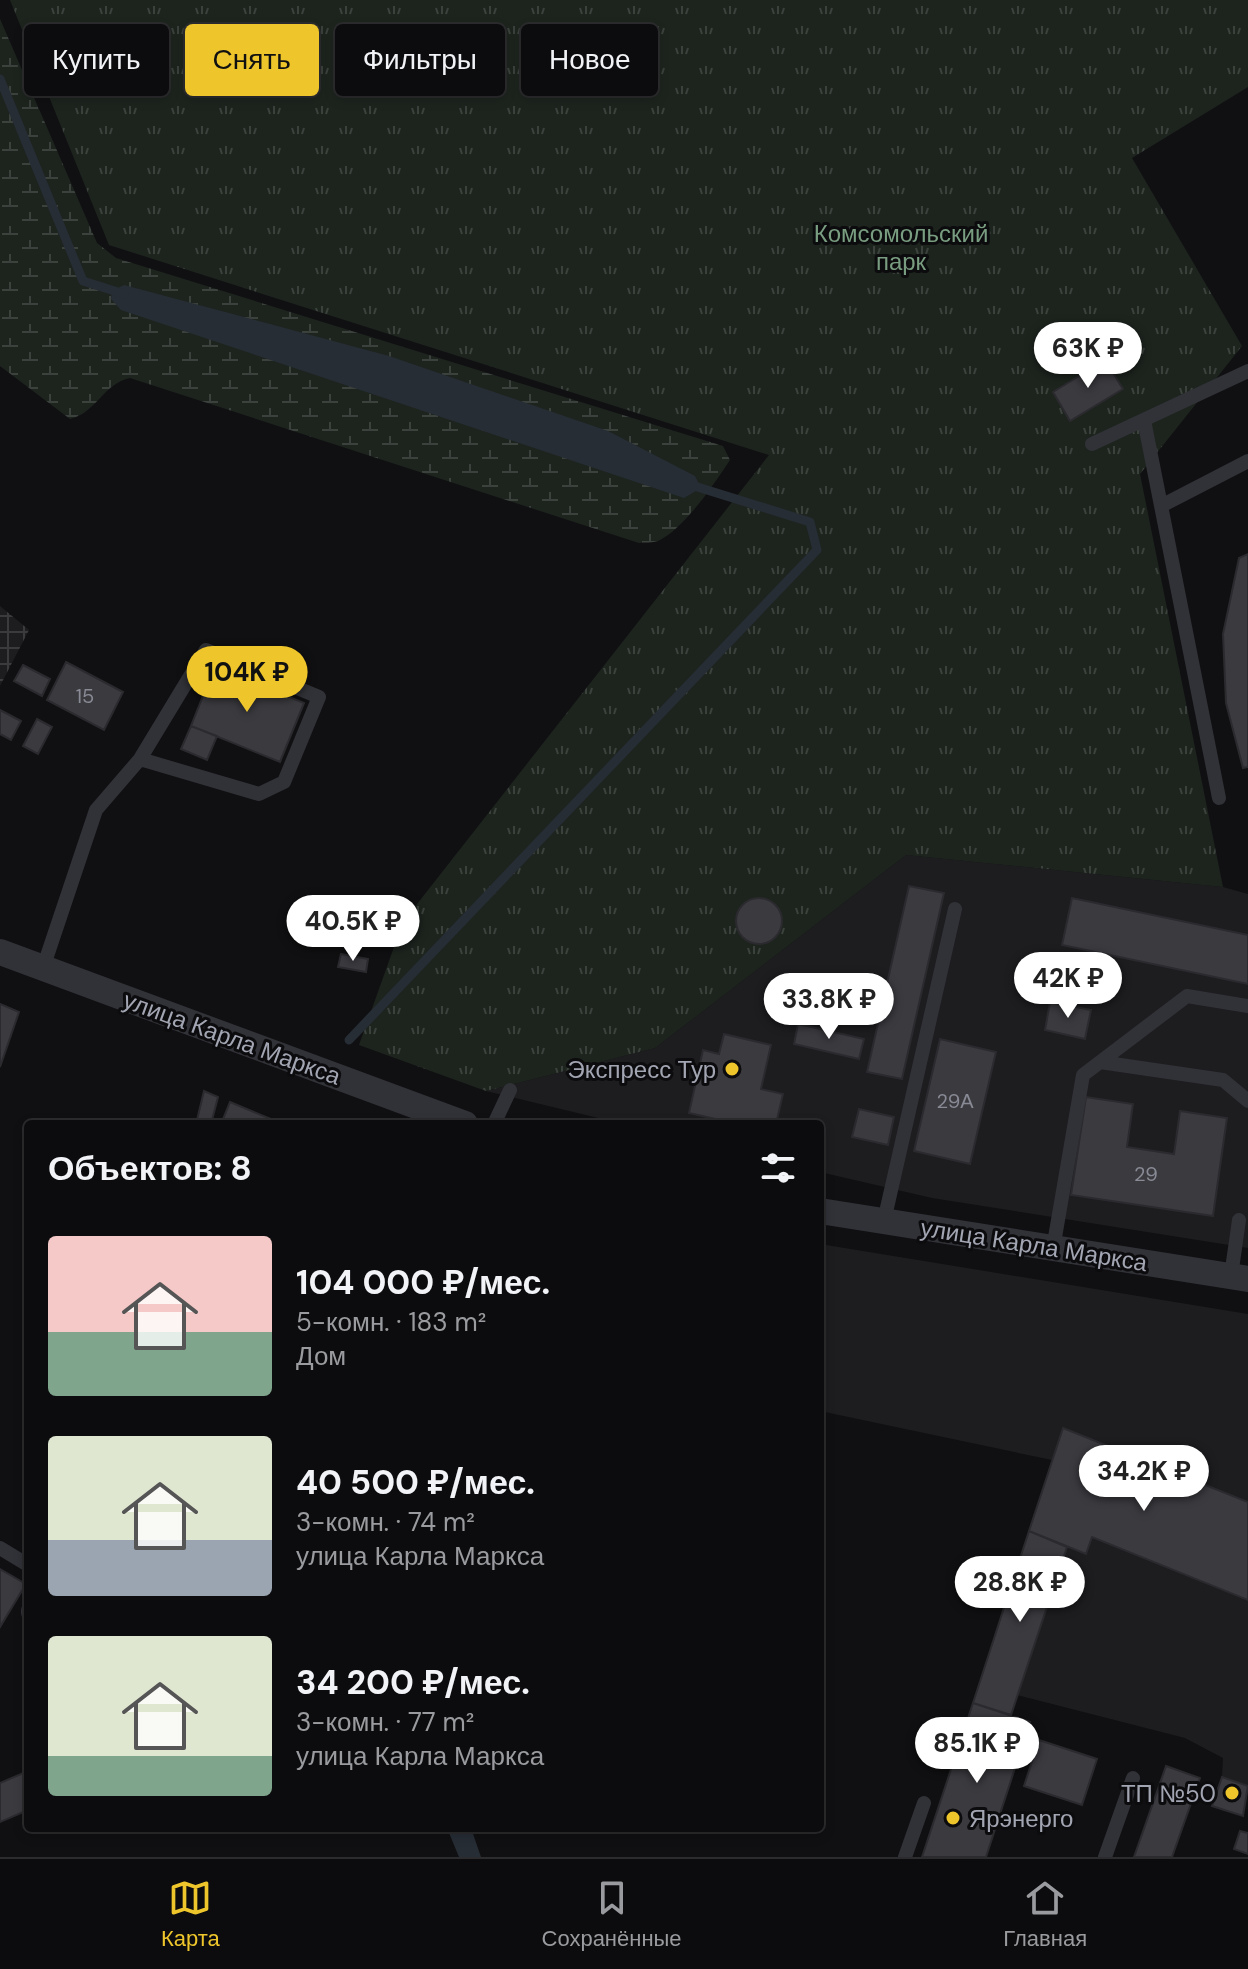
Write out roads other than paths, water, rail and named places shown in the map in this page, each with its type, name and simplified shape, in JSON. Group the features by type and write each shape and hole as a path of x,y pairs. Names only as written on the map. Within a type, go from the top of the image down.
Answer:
{"street":[{"name":"улица Карла Маркса","path":"0,952 454,1120"},
{"name":"улица Карла Маркса","path":"824,1212 1240,1277"}],"lane":[{"path":"1092,444 1248,371"},
{"path":"1144,420 1219,798"},
{"path":"1161,506 1248,461"},
{"path":"43,968 96,810 140,759 206,650 319,697 284,782 259,794 140,759"},
{"path":"884,1221 955,909"},
{"path":"1053,1249 1083,1075 1187,996 1248,1006"},
{"path":"1100,1062 1223,1080 1248,1101"},
{"path":"496,1120 510,1090"},
{"path":"1239,1220 1240,1277"},
{"path":"0,1548 24,1563"},
{"path":"1105,1857 1133,1778"},
{"path":"905,1857 924,1803"}],"waterway":[{"path":"0,79 83,281 124,294"},
{"path":"349,1040 817,550 810,522 691,485"}],"place":[{"name":"Экспресс Тур","path":"732,1069"},
{"name":"ТП №50","path":"1232,1793"},
{"name":"Ярэнерго","path":"953,1818"}],"park label":[{"name":"Комсомольский парк","path":"901,247"}]}
